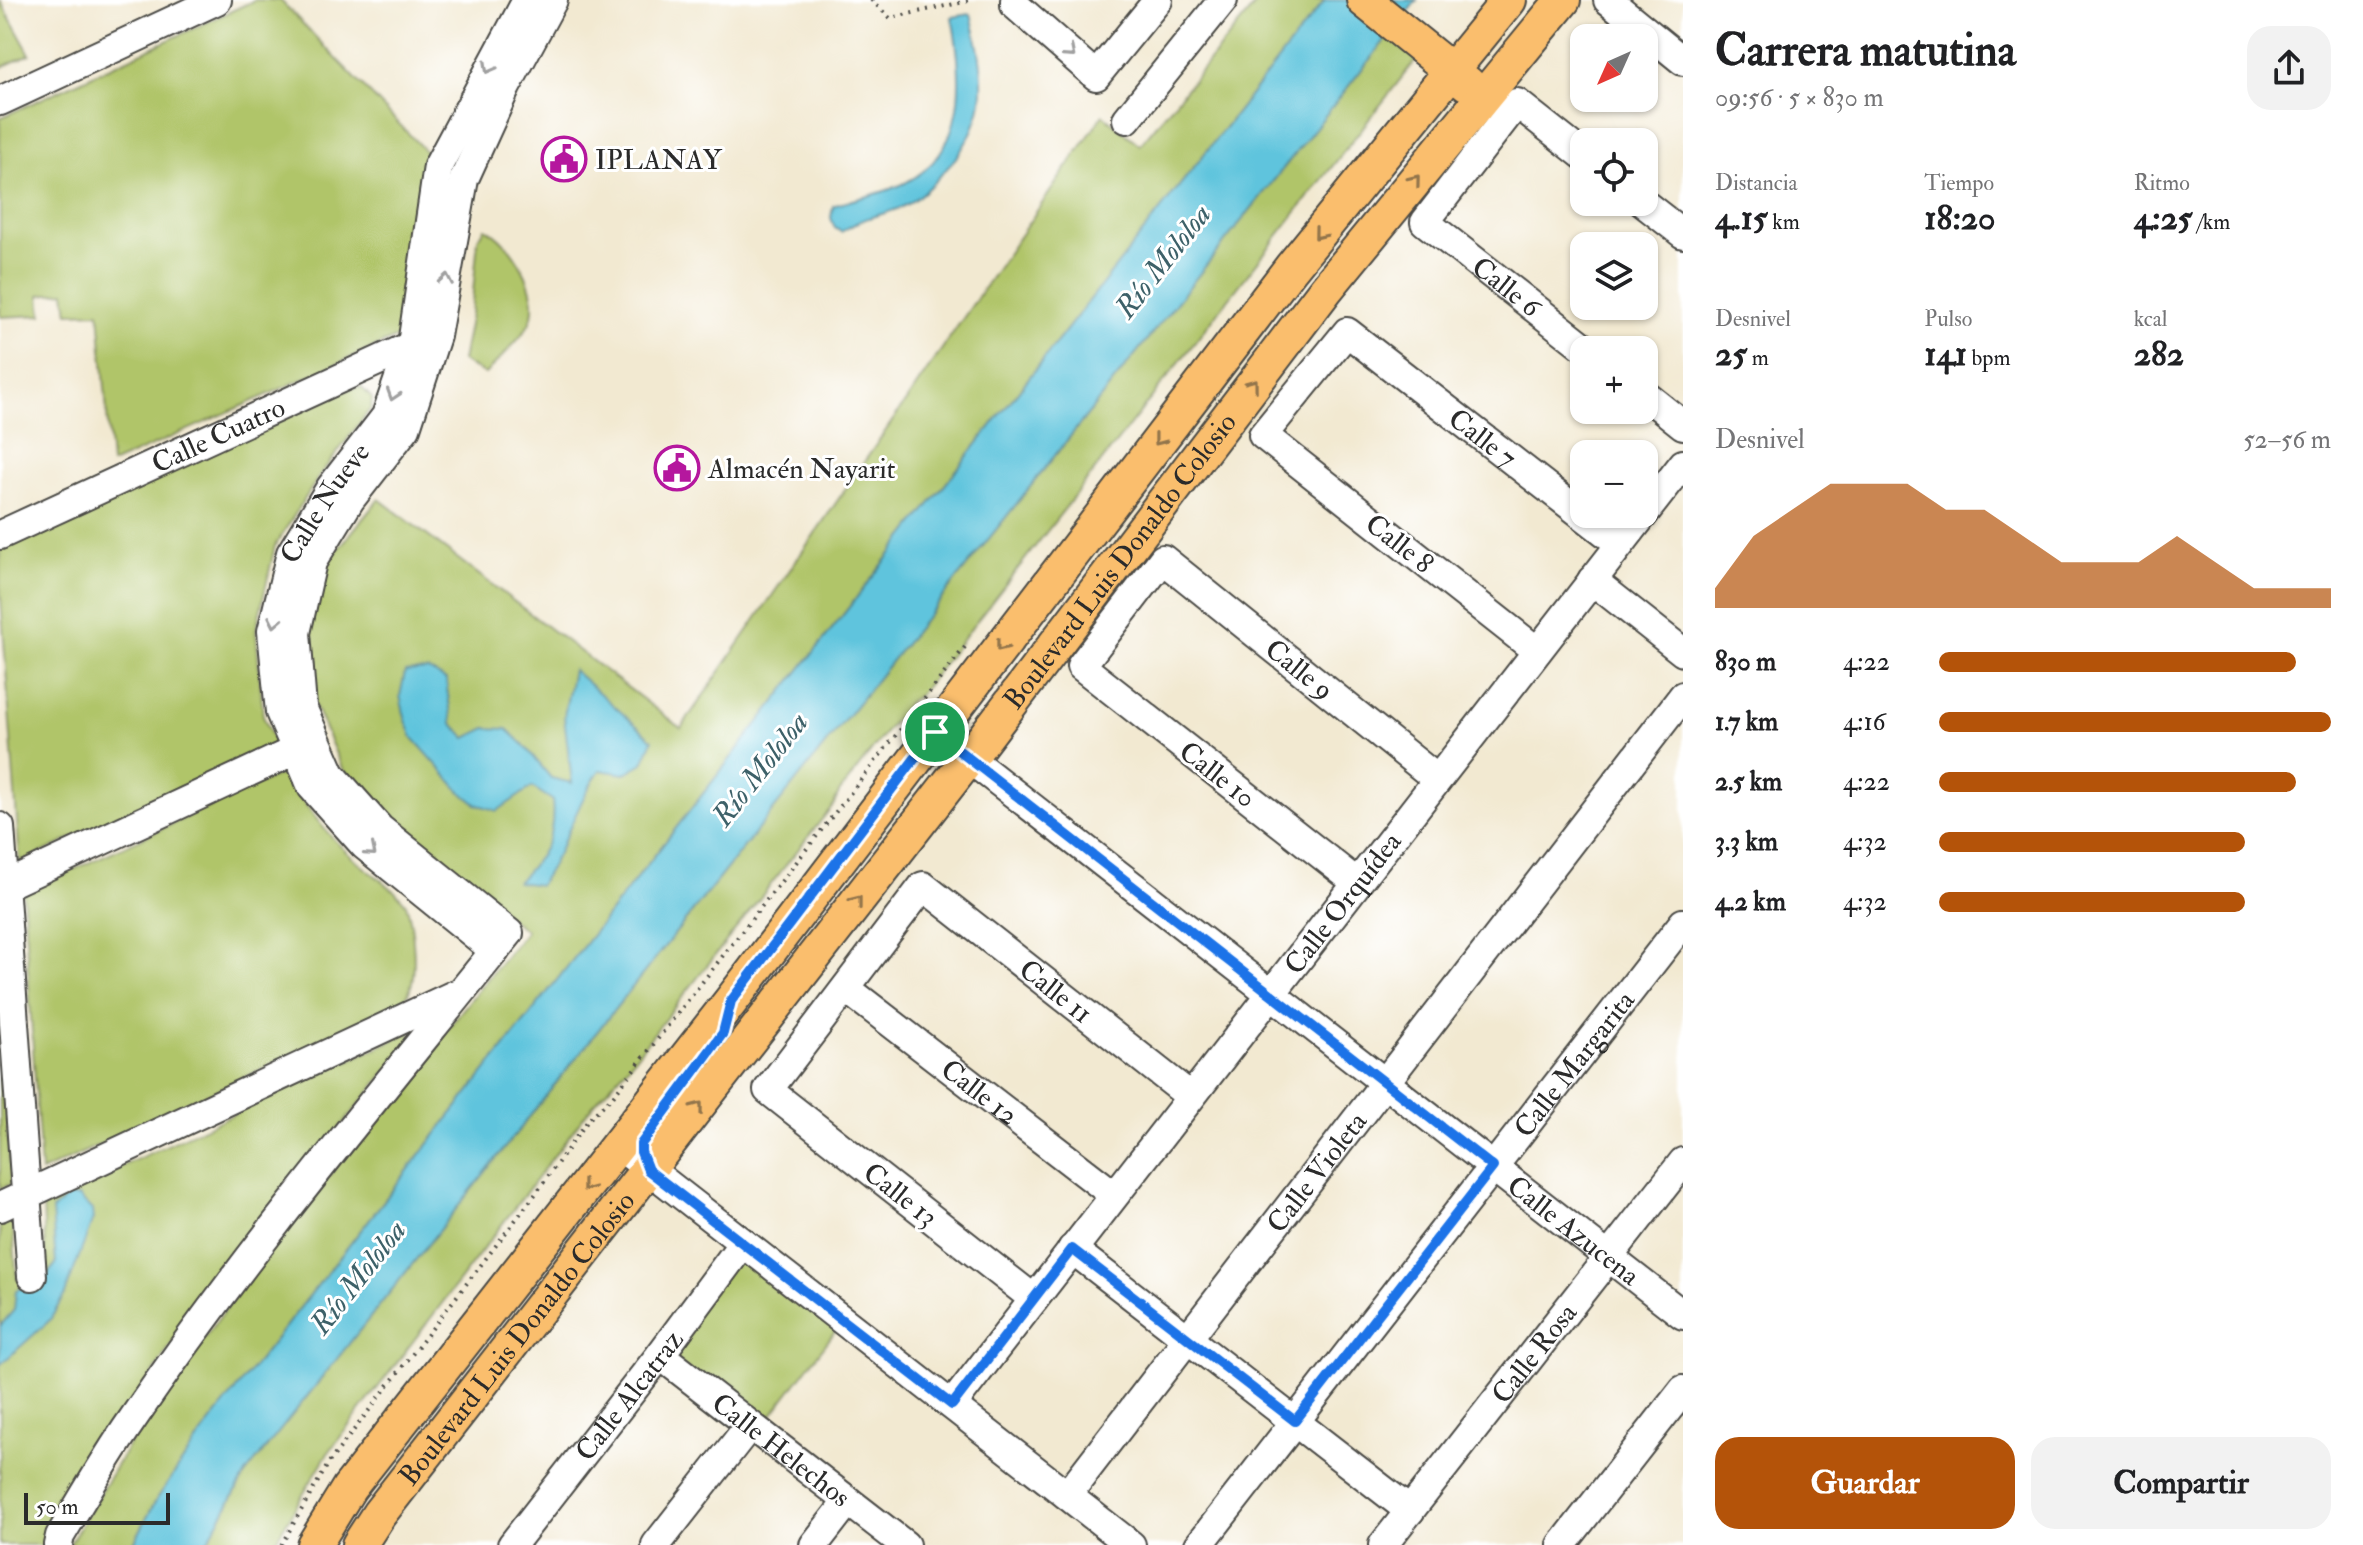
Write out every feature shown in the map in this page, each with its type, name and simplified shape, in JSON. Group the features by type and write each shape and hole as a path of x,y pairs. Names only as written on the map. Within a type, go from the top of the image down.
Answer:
{"main road":[{"path":"1364,0 1406,15 1458,62 1499,93"},
{"name":"Boulevard Luis Donaldo Colosio","path":"314,1545 349,1488 731,1001 1291,268 1509,0"},
{"name":"Boulevard Luis Donaldo Colosio","path":"359,1545 379,1514 969,758 1326,289 1499,93 1563,0"},
{"path":"648,1170 641,1144 723,1033 731,1001"}],"street":[{"path":"0,101 217,0"},
{"name":"Calle Nueve","path":"463,990 502,942 380,829 280,712 272,631 291,553 331,487 386,416 413,338 438,166 527,0"},
{"name":"Calle Nueve","path":"307,745 296,633 312,562 350,500 406,428 436,336 464,179 506,87 553,0"},
{"path":"1015,0 1015,5 1096,76 1158,0"},
{"path":"1127,119 1223,0"},
{"path":"1607,1 1683,61"},
{"path":"1499,93 1570,146"},
{"name":"Calle 6","path":"1499,93 1425,222 1570,336"},
{"path":"1658,214 1683,234"},
{"name":"Calle 8","path":"1347,332 1263,435 1537,651"},
{"name":"Calle 7","path":"1347,332 1620,544"},
{"name":"Calle Cuatro","path":"0,535 436,336"},
{"path":"1658,405 1683,425"},
{"name":"Calle Orquídea","path":"1658,496 1683,464"},
{"name":"Calle Orquídea","path":"952,1405 1633,528"},
{"name":"Calle 10","path":"1163,559 1081,666 1356,882"},
{"name":"Calle 9","path":"1163,559 1437,779"},
{"path":"1592,580 1683,652"},
{"name":"Calle Violeta","path":"1067,1495 1683,696"},
{"name":"Calle Azucena","path":"935,732 1683,1315"},
{"path":"2,887 307,745"},
{"path":"0,827 32,1276"},
{"name":"Calle 11","path":"847,989 923,886 1190,1096"},
{"name":"Calle Margarita","path":"1199,1545 1683,923"},
{"name":"Calle 13","path":"847,989 768,1090 1034,1299"},
{"name":"Calle 12","path":"847,989 1114,1195"},
{"path":"0,1207 463,990"},
{"path":"58,1545 60,1536 129,1425 199,1324 463,990"},
{"path":"619,1146 1131,1545"},
{"name":"Calle Rosa","path":"1383,1545 1683,1162"},
{"name":"Calle Alcatraz","path":"512,1545 743,1243"},
{"path":"1072,1249 1410,1511"},
{"name":"Calle Helechos","path":"660,1355 905,1545"},
{"path":"1562,1545 1683,1390"},
{"path":"656,1545 750,1425"},
{"path":"814,1545 848,1501"}],"path":[{"path":"871,0 890,18 973,0"},
{"path":"281,1545 330,1461 534,1196 589,1119 613,1096 968,644"}],"green space":[{"path":"0,0 30,54 0,68"},
{"path":"255,0 280,0 430,156 402,335 111,464 99,312 68,313 65,292 40,295 42,315 0,317 0,118"},
{"path":"1259,0 1325,0 202,1433 155,1502 133,1545 69,1545 137,1431 265,1255 526,931 388,820 342,768 314,704 308,634 324,566 379,499 681,728 1103,115 1140,145"},
{"path":"1390,34 1417,58 919,695 908,703 839,793 834,804 629,1065 588,1111 326,1456 273,1545 205,1545 247,1472"},
{"path":"485,228 495,234 515,256 529,283 533,310 522,335 485,374 462,361 471,314 478,239"},
{"path":"361,387 372,398 371,408 318,478 275,546 256,630 263,716 275,743 20,863 0,548 351,388"},
{"path":"287,771 307,807 334,840 406,904 413,937 414,964 407,995 387,1011 41,1172 23,893"},
{"path":"0,1032 11,1184 0,1189"},
{"path":"410,1032 413,1040 244,1242 187,1319 46,1545 0,1545 0,1223 12,1218 17,1279 46,1274 43,1203"},
{"path":"743,1243 843,1321 759,1432 660,1355"}],"water":[{"name":"Río Mololoa","path":"1325,0 1417,0 247,1472 205,1545 133,1545 155,1502 202,1433"},
{"path":"971,14 980,56 982,93 979,111 964,146 950,165 915,199 841,232 835,228 831,218 833,206 905,183 926,169 941,152 957,111 959,88 952,17"},
{"path":"428,670 446,680 452,723 466,738 486,728 507,729 551,778 572,783 564,716 573,670 653,740 643,763 624,774 600,770 539,885 517,882 546,846 552,825 552,800 532,787 497,811 476,804 459,790 413,738 405,718 400,696 405,672"},
{"path":"69,1197 79,1197 92,1210 93,1219 65,1294 50,1320 0,1365 0,1326 14,1310 16,1290 42,1281 56,1264 52,1210"}],"place":[{"name":"IPLANAY","path":"564,159"},
{"name":"Almacén Nayarit","path":"677,468"}],"route":[{"path":"935,732 1493,1167 1295,1421 1072,1249 952,1405 648,1170 641,1144 723,1033 731,1001 935,732"}]}
